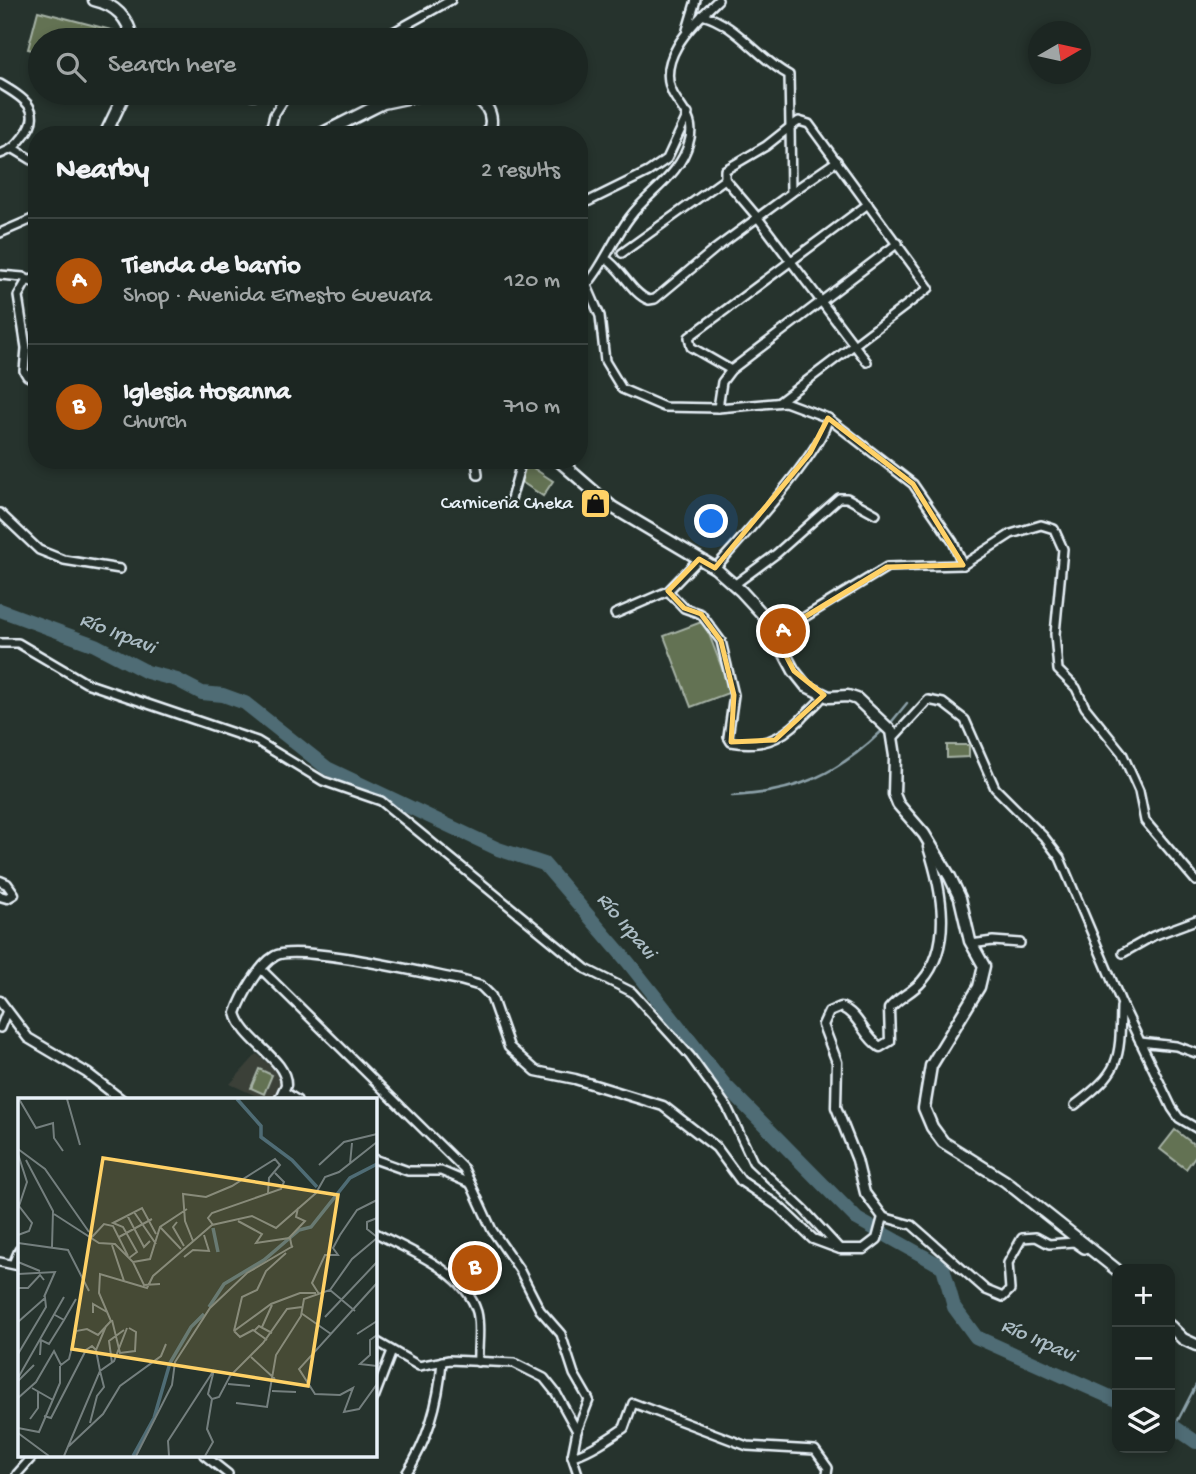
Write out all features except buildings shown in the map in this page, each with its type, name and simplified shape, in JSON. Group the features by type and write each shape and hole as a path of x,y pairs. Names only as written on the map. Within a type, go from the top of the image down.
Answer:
{"main road":[{"path":"94,0 114,7 122,15 128,28"},
{"path":"109,126 119,105"},
{"path":"335,126 376,105"},
{"path":"485,105 490,126"},
{"path":"568,469 612,507 715,568 753,602 794,671 806,686 824,695 857,699 883,722 892,735 894,794 898,804 924,834 960,898 971,944 981,956 984,975 931,1066 924,1108 932,1127 943,1142 1004,1181 1112,1266"},
{"path":"1171,1327 1183,1339 1196,1345"}],"street":[{"path":"401,28 451,0"},
{"path":"588,284 606,259 629,218 654,195 682,158 691,132 688,113 673,93 668,76 670,61 687,31 696,0"},
{"path":"687,31 718,0"},
{"path":"702,15 728,25 767,62 789,75 791,192"},
{"path":"0,84 28,103"},
{"path":"29,105 34,117 31,126"},
{"path":"271,126 280,105"},
{"path":"588,202 648,172 667,159 688,113"},
{"path":"779,402 853,344 929,288 837,161 805,121 799,121 766,146 724,170 724,179 758,218 822,302 853,344 867,362"},
{"path":"0,154 14,149 28,132"},
{"path":"14,149 28,158"},
{"path":"606,259 615,265 639,295 649,300 655,299 791,192 837,161"},
{"path":"622,253 724,179"},
{"path":"731,370 691,347 689,337 868,204"},
{"path":"0,233 28,221"},
{"path":"718,408 722,382 731,370 898,243"},
{"path":"0,275 28,280"},
{"path":"28,285 21,289 19,305 26,348 24,371 28,376"},
{"path":"588,287 600,316 605,361 622,388 664,407 718,408 779,402 792,403 828,418 913,484 953,542 962,565"},
{"path":"715,568 759,519 810,453 827,427 828,418"},
{"path":"477,469 478,475"},
{"path":"511,499 519,469"},
{"path":"734,585 776,554 839,498 847,498 876,514"},
{"path":"0,513 39,550 64,560 120,569"},
{"path":"775,635 887,567 962,565 1012,534 1041,525 1054,529 1063,549 1055,634 1058,670 1076,688 1085,707 1122,753 1139,791 1145,821 1196,881"},
{"path":"615,614 668,592 699,559"},
{"path":"668,592 684,608 701,614 721,641 734,695 728,737 731,742 761,744 775,740 786,733 824,695"},
{"path":"0,643 18,643 86,683 257,741 323,781 381,801 586,969 632,992 690,1056 727,1107 753,1162 804,1210 840,1250"},
{"path":"892,735 928,700 956,711 965,720 995,788 1044,836 1060,858 1121,1002 1175,1114 1196,1128"},
{"path":"924,834 937,883 941,915 942,939 936,961 920,984 889,1009 892,1034 886,1046 880,1047 869,1040 852,1013 841,1007 829,1012 823,1025 837,1062 836,1107 857,1160 865,1193 883,1220 912,1225 986,1290 1003,1297 1010,1290 1007,1263 1022,1238 1036,1237 1048,1244 1074,1242 1112,1267"},
{"path":"0,881 7,884 14,894 7,898 0,896"},
{"path":"1123,953 1153,936 1196,920"},
{"path":"971,944 993,941 1020,943"},
{"path":"281,1095 286,1079 282,1070 241,1027 236,1013 261,970 276,955 285,952 333,955 481,986 491,996 509,1047 536,1071 575,1079 663,1105 716,1147 752,1191 778,1206 813,1239 840,1250 864,1249 877,1239 883,1220"},
{"path":"261,970 464,1169 492,1230 519,1269 526,1288 561,1334 574,1374 589,1400 577,1431 572,1456 578,1474"},
{"path":"0,1001 6,1013 29,1038 77,1066 119,1098"},
{"path":"1075,1105 1094,1091 1116,1066 1120,1051 1121,1002"},
{"path":"0,1028 6,1013"},
{"path":"1140,1042 1176,1046 1196,1053"},
{"path":"376,1160 408,1171 441,1171 470,1183"},
{"path":"376,1233 448,1274 463,1287 477,1312 478,1362"},
{"path":"0,1262 16,1265"},
{"path":"376,1341 419,1366 442,1361 514,1363 544,1378 556,1393 577,1431"},
{"path":"376,1393 392,1351"},
{"path":"406,1474 415,1460 437,1406 442,1361"},
{"path":"572,1456 586,1454 598,1442 624,1428 632,1403 747,1446 814,1450 828,1468 827,1474"},
{"path":"17,1474 33,1456"},
{"path":"205,1456 228,1474"}],"highlighted area":[{"path":"828,418 913,484 963,565 887,567 775,635 794,671 824,695 820,700 775,740 731,742 734,695 721,641 701,614 684,608 668,591 699,559 715,568 810,453"}],"shaded area":[{"path":"257,1054 283,1077 272,1098 261,1098 230,1084"}],"green space":[{"path":"38,11 103,28 34,28"},
{"path":"524,469 535,469 553,481 543,496 517,479"},
{"path":"704,621 731,692 691,707 664,636"},
{"path":"947,745 969,745 969,757 947,758"},
{"path":"259,1069 272,1075 264,1094 251,1088"},
{"path":"1175,1130 1196,1146 1196,1155 1186,1169 1160,1149"}],"waterway":[{"name":"Río Irpavi","path":"0,610 95,645 147,672 177,680 202,693 223,695 245,703 327,768 498,849 544,864 628,962 725,1085 857,1219 943,1267 954,1307 976,1337 1112,1398"},
{"path":"889,725 907,703"},
{"path":"732,796 777,790 815,778 850,758 884,729"},
{"path":"1175,1426 1196,1385"},
{"name":"Río Irpavi","path":"1175,1427 1196,1442"}],"place":[{"name":"Carniceria Cheka","path":"596,504"},
{"name":"Tienda de barrio","path":"783,631"},
{"name":"Iglesia Hosanna","path":"475,1268"}]}
